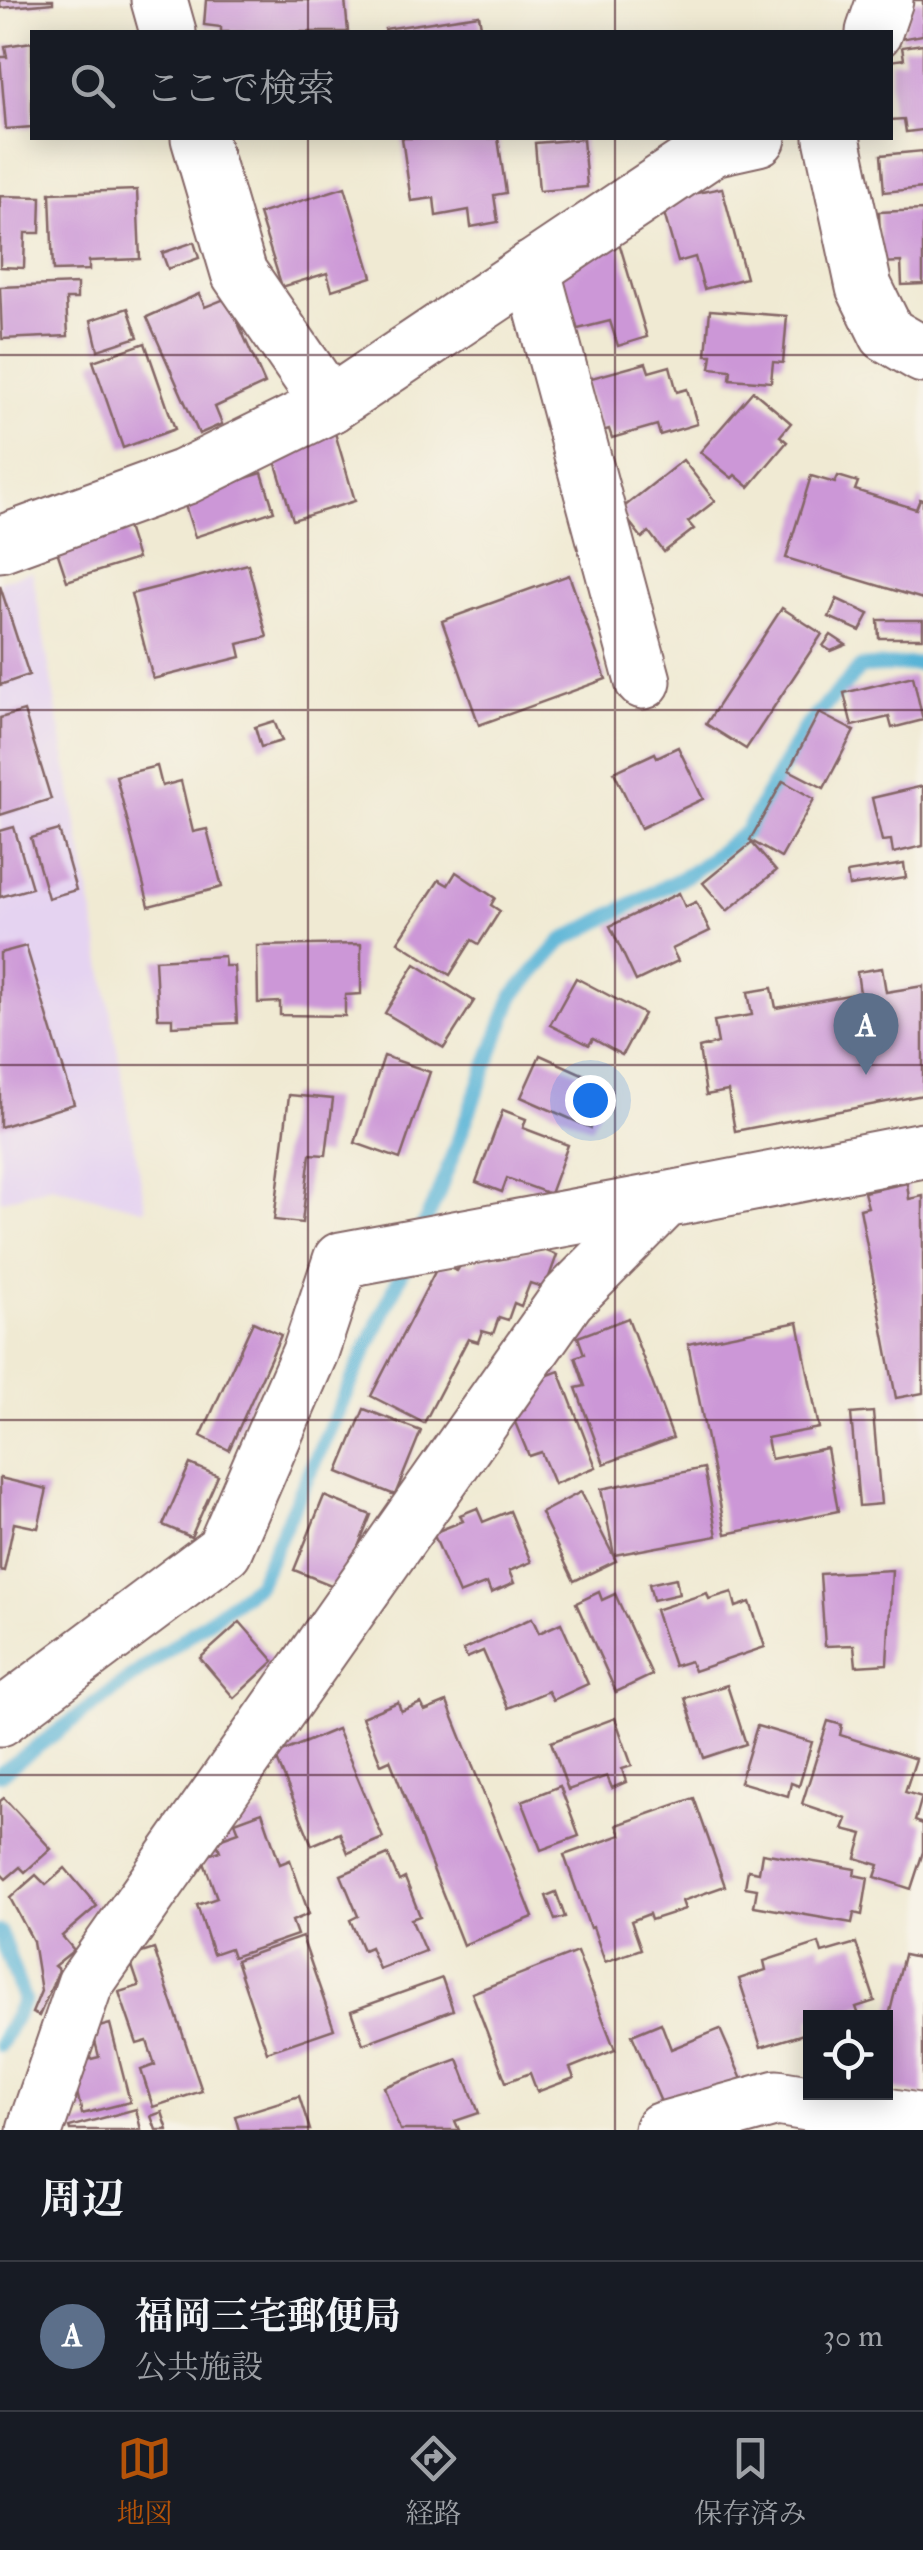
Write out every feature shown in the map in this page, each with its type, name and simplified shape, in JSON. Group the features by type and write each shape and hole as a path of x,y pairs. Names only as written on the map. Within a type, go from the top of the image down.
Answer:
{"street":[{"path":"158,0 167,30"},
{"path":"875,30 884,0"},
{"path":"200,140 239,273 330,406"},
{"path":"0,544 184,477 330,406 713,148 749,140"},
{"path":"832,140 864,287 887,334 923,355"},
{"path":"532,269 643,681"},
{"path":"0,1718 224,1550 311,1350 341,1260 923,1150"},
{"path":"35,2130 85,1984 567,1300 665,1200"},
{"path":"662,2130 777,2098 923,2122"}],"shaded area":[{"path":"32,571 146,1210 51,1186 0,1201 0,581"}],"building":[{"path":"0,0 53,0 53,3 0,8"},
{"path":"206,0 345,0 348,30 221,30 204,25"},
{"path":"913,0 923,0 923,35 900,39"},
{"path":"479,15 482,30 385,30"},
{"path":"30,42 30,127 6,129 0,57 7,57 5,46"},
{"path":"923,44 923,130 906,132 904,119 893,120 893,61 904,59 902,47"},
{"path":"402,140 498,140 506,193 494,195 498,222 471,227 469,210 436,216 434,198 411,201"},
{"path":"583,140 587,187 539,191 535,143"},
{"path":"923,151 923,188 884,192 881,155"},
{"path":"694,179 697,193 722,188 746,278 704,289 695,257 678,262 660,199"},
{"path":"345,187 372,277 332,290 327,273 282,287 259,214"},
{"path":"137,190 140,259 89,261 89,270 53,271 50,193"},
{"path":"0,196 41,197 40,233 25,233 24,268 0,267"},
{"path":"923,210 923,284 902,285 901,262 881,263 879,212"},
{"path":"618,239 647,337 618,346 610,321 574,330 555,268"},
{"path":"194,242 199,258 168,269 162,253"},
{"path":"77,284 77,299 66,299 68,336 2,339 0,287"},
{"path":"199,294 205,307 227,298 265,384 215,407 222,424 199,434 147,317"},
{"path":"128,308 138,337 98,350 91,320"},
{"path":"710,310 787,316 783,363 773,362 771,382 730,379 731,370 710,368 712,355 706,355"},
{"path":"145,343 175,429 123,448 93,361"},
{"path":"646,363 649,372 670,366 677,392 687,389 697,424 660,435 657,425 612,438 609,429 599,432 584,380"},
{"path":"753,391 791,423 780,436 787,442 749,487 700,452"},
{"path":"333,426 355,501 293,520 270,444"},
{"path":"683,460 715,501 688,522 694,529 664,552 649,532 642,538 620,510"},
{"path":"262,473 274,511 195,537 179,486 236,481"},
{"path":"811,476 835,483 838,476 858,482 855,490 916,509 923,500 923,599 786,558"},
{"path":"121,508 137,559 67,581 50,530"},
{"path":"248,564 267,637 238,644 241,657 153,679 131,594"},
{"path":"569,575 606,679 479,725 442,621"},
{"path":"0,586 29,675 0,685"},
{"path":"837,599 869,614 860,631 829,617"},
{"path":"782,608 822,634 746,749 706,724"},
{"path":"878,620 923,620 923,638 879,638"},
{"path":"831,635 846,645 831,651 823,646"},
{"path":"913,676 923,720 892,728 889,717 852,726 844,693"},
{"path":"24,711 51,799 0,815 0,718"},
{"path":"819,713 854,731 824,788 789,770"},
{"path":"274,721 282,741 261,747 255,727"},
{"path":"678,747 703,799 641,828 614,772"},
{"path":"157,766 162,786 181,781 193,832 207,829 222,887 149,906 116,776"},
{"path":"783,781 814,799 781,858 750,840"},
{"path":"923,786 923,846 893,853 891,840 882,841 872,798"},
{"path":"14,827 32,888 0,897 0,831"},
{"path":"59,830 76,890 48,898 31,838"},
{"path":"752,843 776,871 727,911 703,883"},
{"path":"904,864 906,878 849,886 847,873"},
{"path":"456,872 495,898 491,905 500,911 479,944 472,940 450,975 398,942 439,880 448,885"},
{"path":"679,893 685,907 696,902 710,931 672,949 678,961 636,981 610,926"},
{"path":"361,944 361,994 345,995 345,1016 280,1015 280,1002 258,1003 257,946"},
{"path":"26,946 74,1104 0,1127 0,953"},
{"path":"224,956 225,966 234,966 237,1023 172,1026 172,1018 158,1018 155,960"},
{"path":"415,964 474,1001 444,1048 385,1013"},
{"path":"882,968 886,992 923,986 923,1095 735,1131 728,1091 706,1095 699,1048 718,1043 714,1021 752,1015 748,992 772,988 776,1008 860,993 857,972"},
{"path":"576,978 644,1014 622,1055 593,1039 589,1045 550,1025"},
{"path":"540,1055 609,1086 591,1128 521,1097"},
{"path":"384,1056 430,1072 400,1159 355,1143"},
{"path":"289,1095 333,1099 326,1155 310,1154 302,1223 274,1220"},
{"path":"503,1110 526,1119 523,1128 568,1145 550,1194 507,1178 502,1192 476,1182"},
{"path":"907,1183 909,1199 923,1196 923,1393 896,1398 860,1209 868,1207 864,1192"},
{"path":"541,1249 557,1255 545,1288 530,1283 521,1306 514,1303 508,1320 499,1317 493,1334 482,1331 478,1342 468,1339 424,1423 371,1396 439,1264 457,1271 463,1261 474,1264 479,1258"},
{"path":"628,1318 673,1438 604,1464 576,1388 585,1386 575,1357 584,1354 578,1337"},
{"path":"253,1322 281,1335 229,1450 201,1436"},
{"path":"798,1322 819,1428 767,1438 771,1459 827,1448 838,1511 726,1534 688,1344"},
{"path":"559,1371 596,1467 554,1484 541,1452 529,1456 512,1415 525,1410 521,1398 530,1382"},
{"path":"364,1409 421,1431 395,1495 338,1472"},
{"path":"873,1412 881,1504 859,1506 851,1414"},
{"path":"190,1464 218,1476 191,1537 163,1525"},
{"path":"704,1468 717,1536 614,1555 601,1489"},
{"path":"0,1478 47,1489 38,1528 14,1523 4,1571 0,1570"},
{"path":"581,1492 616,1561 574,1581 541,1513"},
{"path":"324,1496 371,1515 341,1589 294,1570"},
{"path":"477,1508 483,1522 510,1511 531,1562 509,1571 514,1583 491,1593 487,1583 459,1594 433,1533 463,1521 460,1515"},
{"path":"892,1570 887,1664 856,1666 854,1645 825,1646 820,1574"},
{"path":"676,1578 679,1594 653,1600 649,1584"},
{"path":"599,1592 602,1600 615,1594 652,1675 616,1692 576,1603"},
{"path":"732,1592 736,1607 750,1602 765,1647 694,1671 690,1661 674,1666 655,1610 707,1593 709,1599"},
{"path":"532,1618 539,1633 561,1623 588,1684 553,1700 548,1691 508,1708 483,1651 467,1658 463,1650"},
{"path":"240,1622 274,1661 234,1698 200,1658"},
{"path":"727,1685 746,1744 704,1758 685,1698"},
{"path":"398,1702 401,1711 421,1703 425,1711 447,1702 533,1917 463,1945 390,1760 381,1764 362,1717"},
{"path":"615,1718 632,1766 622,1769 626,1782 612,1788 607,1776 568,1790 551,1742"},
{"path":"828,1721 842,1725 840,1735 916,1759 905,1792 922,1797 915,1821 923,1824 923,1852 911,1889 875,1877 879,1865 856,1858 863,1834 843,1829 847,1819 802,1804"},
{"path":"757,1726 812,1742 799,1786 791,1783 788,1796 740,1782"},
{"path":"337,1729 383,1838 348,1853 340,1833 312,1845 275,1755"},
{"path":"560,1786 579,1836 541,1850 522,1801"},
{"path":"4,1798 51,1849 25,1872 20,1867 6,1879 0,1873 0,1801"},
{"path":"694,1798 725,1886 682,1901 685,1909 651,1920 649,1914 631,1921 641,1949 605,1962 564,1855 621,1835 617,1825"},
{"path":"262,1812 280,1864 290,1860 309,1914 292,1921 297,1935 233,1957 230,1948 213,1954 197,1905 217,1898 202,1857 220,1851 216,1840 239,1832 235,1822"},
{"path":"762,1853 855,1869 854,1875 868,1878 862,1915 854,1913 852,1923 754,1906 757,1889 745,1887 748,1870 759,1872"},
{"path":"388,1855 399,1881 405,1878 420,1916 411,1919 425,1951 379,1969 370,1947 363,1950 350,1920 358,1916 341,1875"},
{"path":"65,1868 97,1906 62,1936 74,1950 54,1966 59,1970 39,2016 32,2013 41,1991 33,1941 10,1898 36,1875 46,1885"},
{"path":"556,1892 565,1917 555,1920 546,1896"},
{"path":"302,1937 334,2029 267,2052 236,1960"},
{"path":"819,1943 822,1953 856,1943 875,2001 856,2007 857,2010 803,2010 803,2034 761,2047 739,1979 766,1970 764,1961"},
{"path":"154,1949 202,2091 153,2107 141,2070 155,2065 147,2041 137,2044 119,1992 139,1986 129,1957"},
{"path":"577,1952 615,2050 570,2068 574,2078 537,2092 530,2073 506,2082 472,1993"},
{"path":"904,1955 923,1959 923,2096 893,2089 890,2010"},
{"path":"442,1978 453,2010 363,2044 351,2011"},
{"path":"661,2023 671,2049 720,2029 744,2084 667,2116 632,2035"},
{"path":"110,2024 130,2102 82,2114 77,2092 83,2061 99,2057 92,2029"},
{"path":"458,2059 479,2113 455,2121 459,2130 400,2130 384,2087"},
{"path":"299,2096 310,2130 239,2130 235,2116"},
{"path":"136,2109 141,2130 69,2127"},
{"path":"162,2112 168,2130 156,2130 151,2116"}],"waterway":[{"path":"421,1231 513,996 562,941 691,873 746,832 804,729 861,667 923,664"},
{"path":"0,1774 258,1584 407,1261"},
{"path":"0,1932 24,2000 0,2044"}],"place":[{"name":"福岡三宅郵便局","path":"866,1075"}]}
